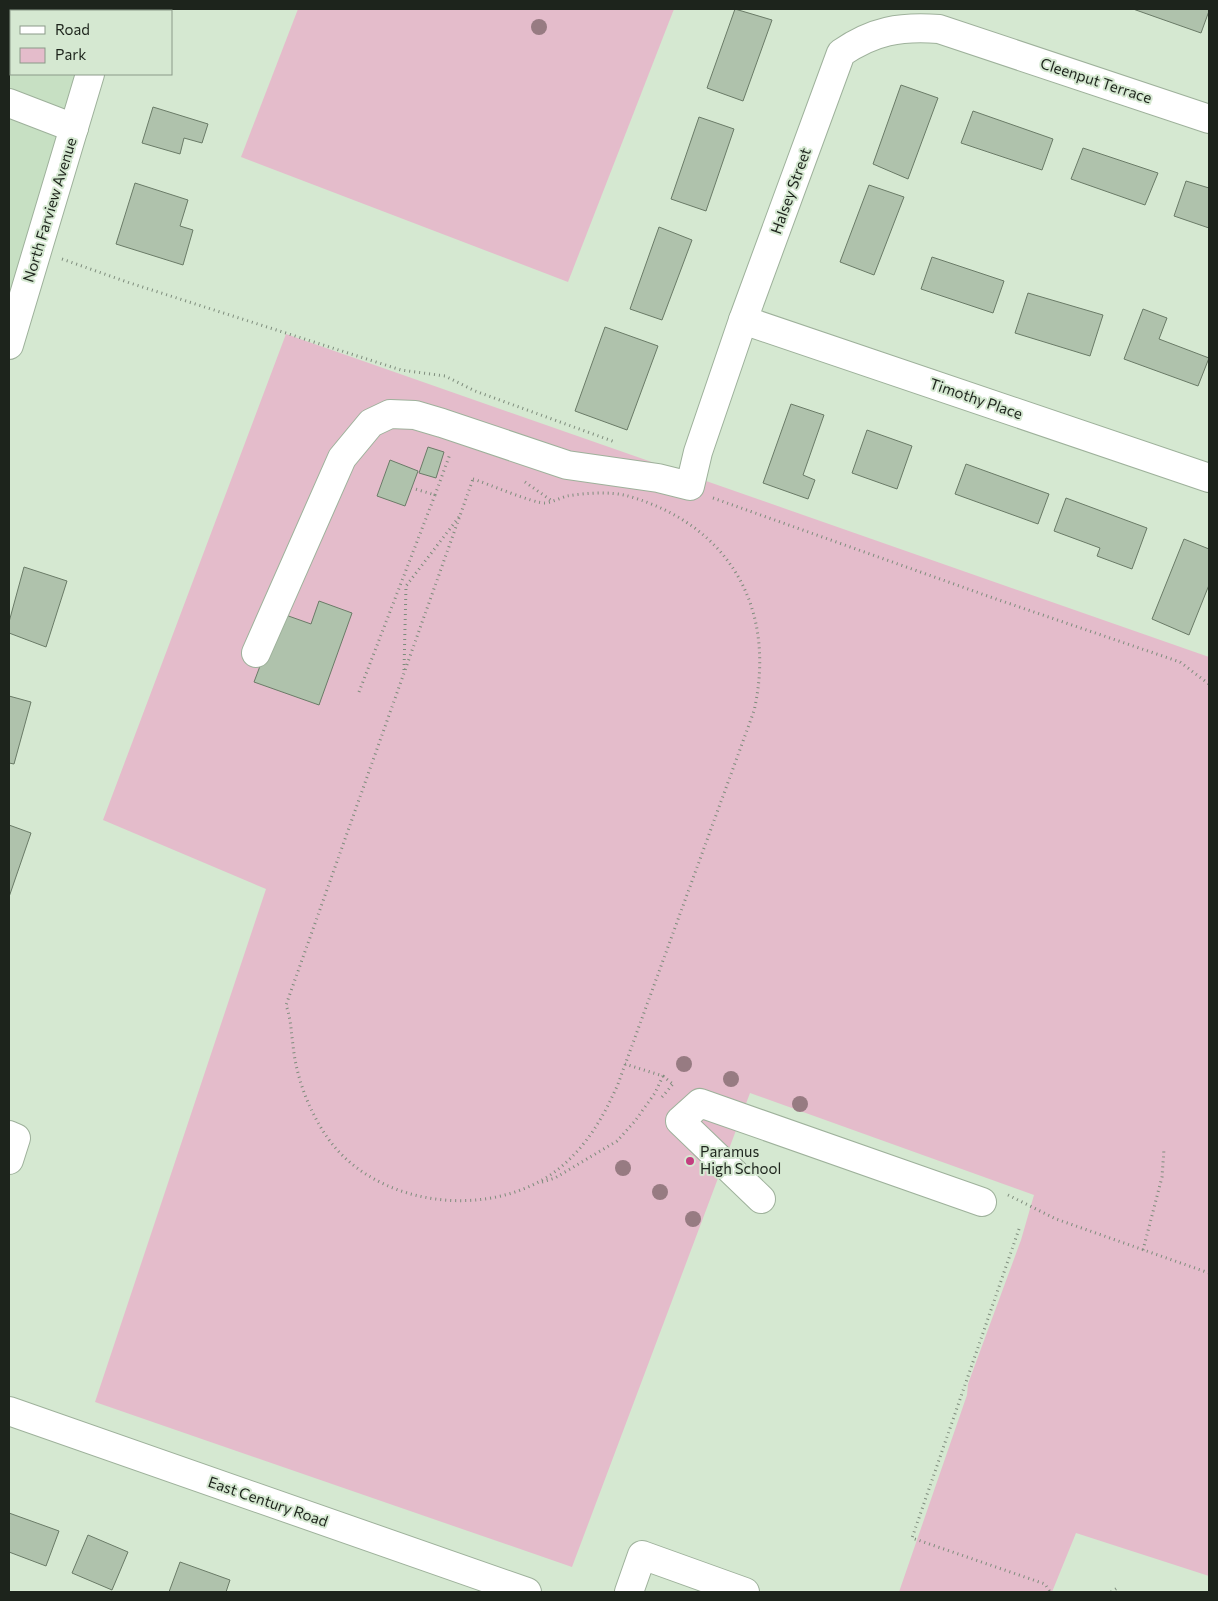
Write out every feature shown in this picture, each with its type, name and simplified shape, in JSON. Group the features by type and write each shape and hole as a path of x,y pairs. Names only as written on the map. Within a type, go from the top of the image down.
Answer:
{"street":[{"name":"Halsey Street","path":"691,478 743,320 841,53 856,43 882,32 912,27 939,29 982,44"},
{"name":"Cleenput Terrace","path":"982,44 1209,119"},
{"name":"North Farview Avenue","path":"9,346 90,75"},
{"path":"9,103 74,128"},
{"name":"Timothy Place","path":"743,320 1209,478"},
{"path":"256,653 342,458 371,423 390,414 416,415 434,420 567,465 658,478 691,478"},
{"path":"761,1199 680,1121 700,1103 982,1202"},
{"path":"9,1135 16,1138 9,1160"},
{"name":"East Century Road","path":"9,1411 527,1592"},
{"path":"629,1592 642,1555 745,1592"}],"path":[{"path":"59,258 130,284 401,370 445,376 475,391 618,443"},
{"path":"359,692 452,449"},
{"path":"691,478 734,506 1180,662 1209,684"},
{"path":"537,1184 561,1167 592,1135 602,1118 625,1064 754,711 759,678 760,642 754,610 741,580 723,555 698,530 670,514 627,496 596,494 567,496 544,504 473,479 286,1005 292,1024 293,1046 299,1076 312,1114 326,1136 339,1153 374,1180 399,1190 462,1201 487,1199 537,1184 555,1178 617,1141 635,1121 655,1093 663,1076"},
{"path":"520,479 552,501"},
{"path":"412,488 435,496"},
{"path":"404,674 405,596 408,584 461,515"},
{"path":"402,582 408,584"},
{"path":"625,1064 663,1076 678,1088"},
{"path":"1143,1250 1162,1177 1164,1149"},
{"path":"1019,1229 912,1538 1045,1584 1050,1592"},
{"path":"1112,1592 1119,1587"}],"shaded area":[{"path":"9,9 110,9 10,10 10,75 90,75 9,345"}],"green space":[{"path":"298,9 674,9 568,282 241,157"},
{"name":"Paramus High School","path":"286,334 1209,657 1209,1576 1076,1533 1052,1592 899,1592 967,1395 968,1384 1021,1240 1034,1195 750,1093 572,1567 95,1402 266,889 103,820"}],"building":[{"path":"735,9 772,20 743,101 707,88"},
{"path":"1133,9 1209,9 1209,11 1201,33"},
{"path":"901,85 938,98 908,179 873,164"},
{"path":"153,107 208,124 202,143 184,138 180,154 142,143"},
{"path":"973,111 1053,139 1042,170 961,143"},
{"path":"699,117 734,129 706,211 671,199"},
{"path":"1083,148 1158,173 1145,205 1071,179"},
{"path":"1186,181 1209,188 1209,228 1174,216"},
{"path":"135,183 188,200 180,226 193,230 183,265 116,244"},
{"path":"869,185 904,197 874,275 840,262"},
{"path":"659,227 692,240 662,320 630,309"},
{"path":"932,257 1004,281 993,313 921,289"},
{"path":"1028,293 1103,315 1090,356 1015,333"},
{"path":"1143,309 1167,318 1159,339 1209,358 1198,386 1124,359"},
{"path":"605,327 658,346 627,430 575,411"},
{"path":"791,404 824,415 803,475 815,480 808,499 763,483"},
{"path":"867,430 912,446 897,489 852,473"},
{"path":"428,447 444,452 436,478 419,473"},
{"path":"390,460 418,471 405,506 377,496"},
{"path":"966,464 1049,494 1038,524 955,494"},
{"path":"1066,498 1147,528 1132,569 1097,556 1100,548 1054,531"},
{"path":"1184,539 1209,549 1209,585 1189,635 1152,619"},
{"path":"24,567 67,581 46,647 9,633 9,622"},
{"path":"319,601 352,613 319,705 254,682 280,613 311,624"},
{"path":"9,696 31,702 14,764 9,763"},
{"path":"9,825 31,833 9,897"},
{"path":"9,1513 59,1531 46,1566 9,1552"},
{"path":"88,1535 128,1552 112,1590 72,1573"},
{"path":"180,1562 230,1580 226,1592 169,1592"}],"place":[{"name":"Paramus High School","path":"690,1161"}]}
